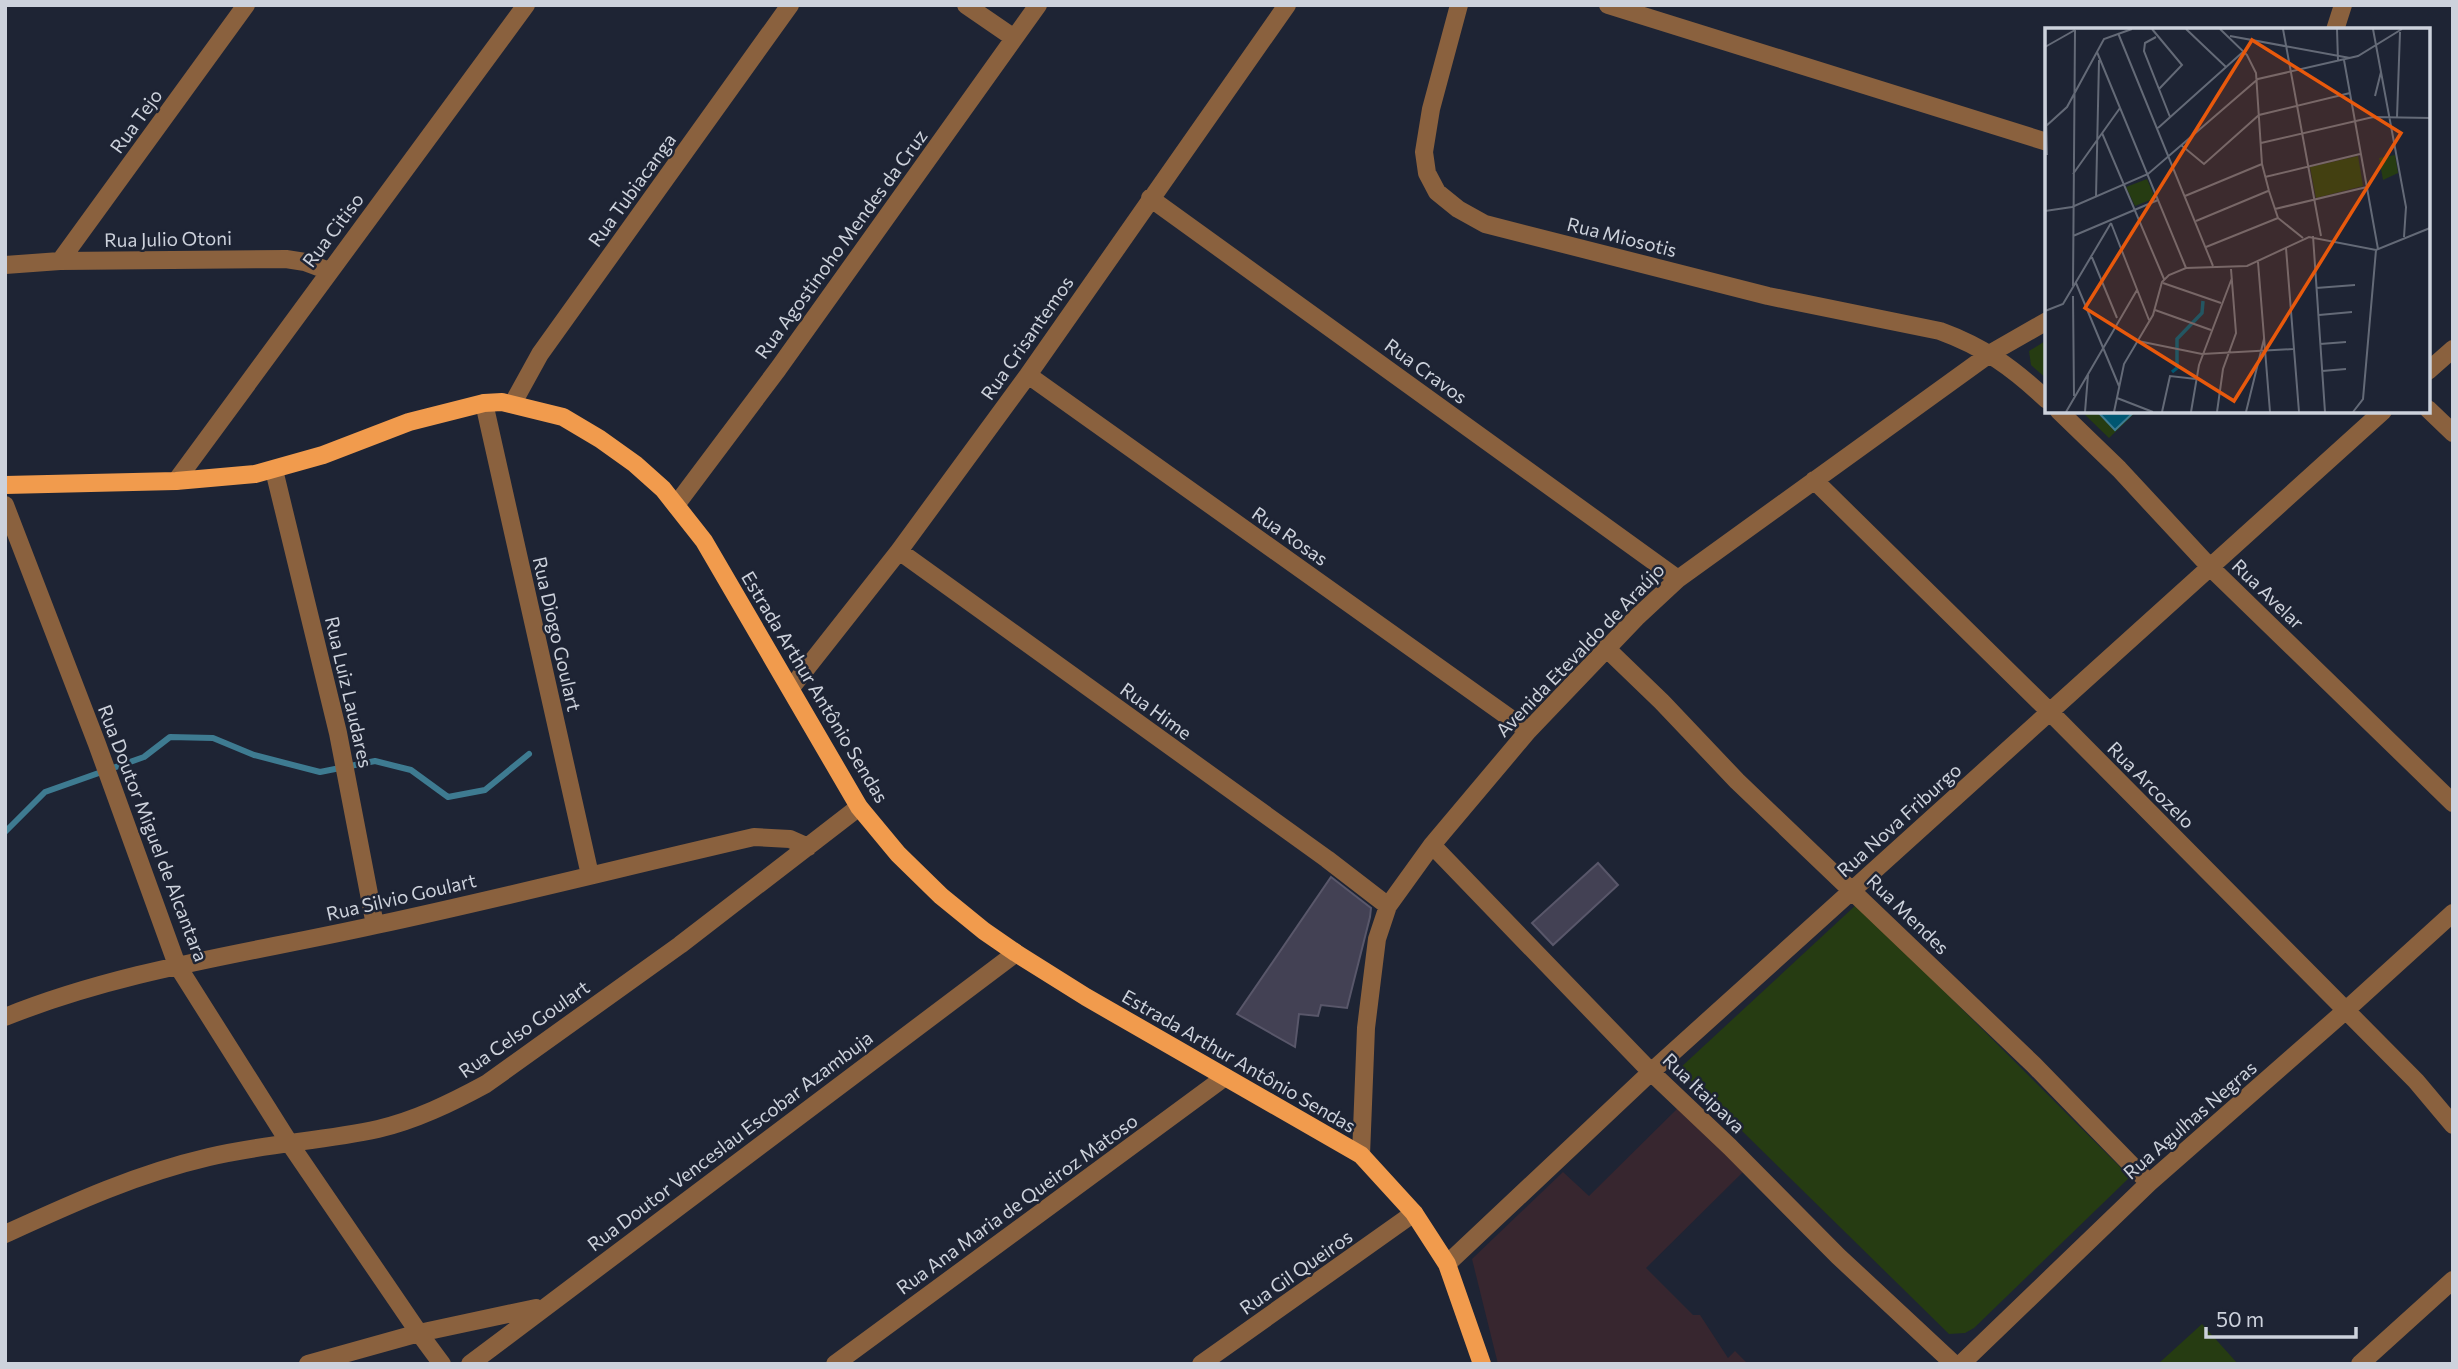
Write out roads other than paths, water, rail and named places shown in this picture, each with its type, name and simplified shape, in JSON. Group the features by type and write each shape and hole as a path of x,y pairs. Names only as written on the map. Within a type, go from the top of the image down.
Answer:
{"main road":[{"name":"Estrada Arthur Antônio Sendas","path":"5,485 176,481 274,470 323,455 409,422 484,403 513,403 563,417 600,439 635,464 663,489 704,541 859,807 898,854 941,896 984,932 1016,953 1362,1155 1414,1213 1447,1264 1482,1364"}],"street":[{"name":"Rua Tejo","path":"60,261 246,5"},
{"name":"Rua Citiso","path":"176,481 526,5"},
{"name":"Rua Tubiacanga","path":"513,403 540,354 790,5"},
{"path":"966,5 1014,38"},
{"name":"Rua Agostinoho Mendes da Cruz","path":"676,506 786,358 1038,5"},
{"name":"Rua Crisantemos","path":"791,688 899,551 1028,375 1287,5"},
{"name":"Rua Miosotis","path":"1459,5 1431,109 1424,152 1427,173 1437,192 1458,209 1485,224 1741,290 1940,331 1991,354"},
{"path":"1608,5 2045,141"},
{"path":"2336,28 2343,5"},
{"name":"Rua Cravos","path":"1150,198 1678,579"},
{"name":"Rua Julio Otoni","path":"5,265 60,261 286,259 329,271"},
{"name":"Avenida Etevaldo de Araújo","path":"1362,1155 1366,1028 1377,939 1388,906 1432,845 1528,731 1606,648 1678,579 1991,354 2045,322"},
{"path":"2430,369 2453,349"},
{"path":"1991,354 2045,398"},
{"name":"Rua Rosas","path":"1028,375 1528,731"},
{"name":"Rua Diogo Goulart","path":"484,403 590,875"},
{"path":"2430,411 2453,433"},
{"name":"Rua Avelar","path":"2061,413 2119,469 2209,566 2453,803"},
{"name":"Rua Nova Friburgo","path":"1447,1264 1651,1072 2381,413"},
{"name":"Rua Luiz Laudares","path":"274,470 349,781 375,925"},
{"name":"Rua Arcozelo","path":"1814,480 2050,712 2416,1081 2453,1125"},
{"name":"Rua Doutor Miguel de Alcantara","path":"5,505 97,744 177,965 290,1144 442,1364"},
{"name":"Rua Hime","path":"899,551 1327,859 1388,906"},
{"name":"Rua Mendes","path":"1606,648 1737,781 2034,1065 2149,1183"},
{"name":"Rua Celso Goulart","path":"5,1234 106,1188 163,1168 213,1156 377,1129 416,1117 486,1084 669,953 859,807"},
{"name":"Rua Silvio Goulart","path":"5,1017 79,989 177,965 375,925 754,837 790,839 808,847"},
{"name":"Rua Itaipava","path":"1432,845 1651,1072 1838,1256 1954,1364"},
{"name":"Rua Agulhas Negras","path":"1961,1364 2149,1183 2453,913"},
{"name":"Rua Doutor Venceslau Escobar Azambuja","path":"470,1364 1016,953"},
{"name":"Rua Ana Maria de Queiroz Matoso","path":"835,1364 1225,1077"},
{"name":"Rua Gil Queiros","path":"1201,1364 1414,1213"},
{"path":"2360,1364 2453,1280"},
{"path":"309,1364 419,1333 543,1307"}],"water":[{"path":"2099,413 2133,413 2115,430"}],"waterway":[{"path":"5,832 45,792 144,757 170,737 213,738 254,755 320,772 375,761 411,770 448,797 485,790 529,754"}]}
